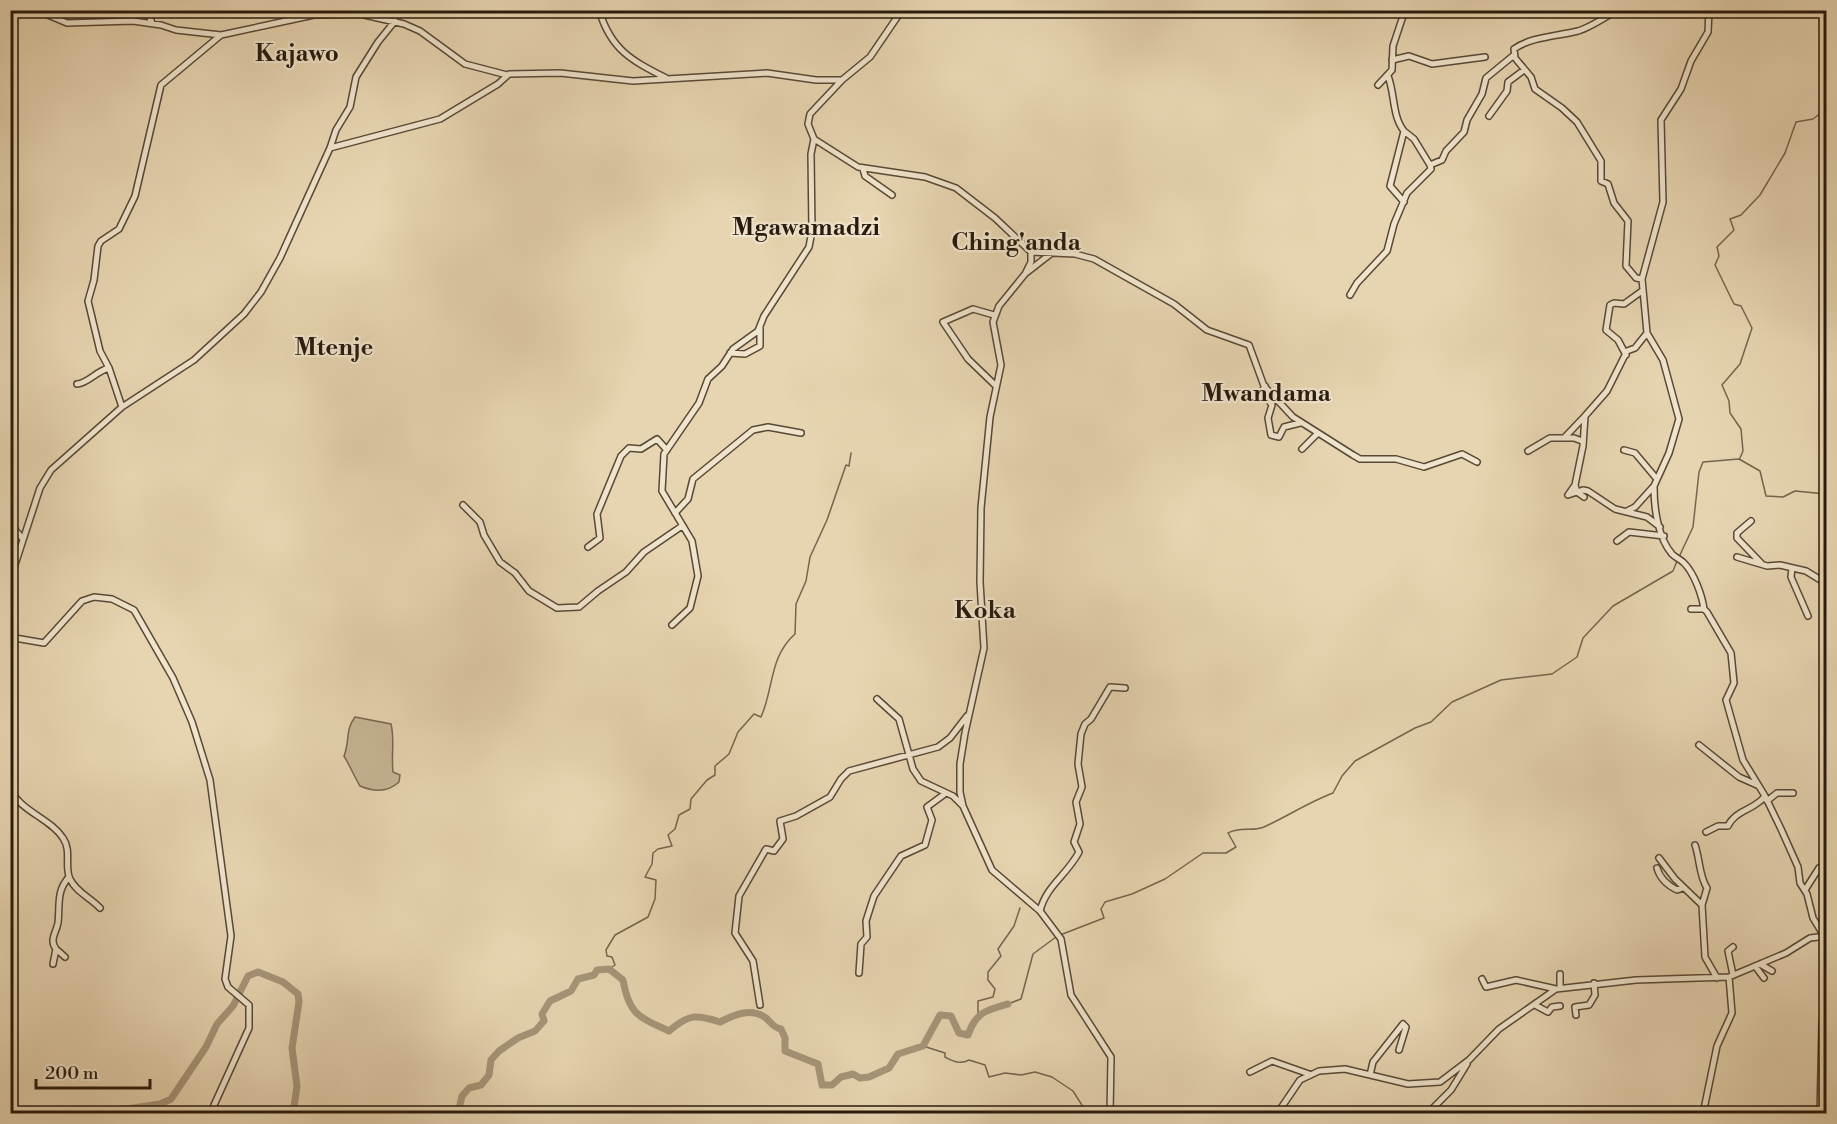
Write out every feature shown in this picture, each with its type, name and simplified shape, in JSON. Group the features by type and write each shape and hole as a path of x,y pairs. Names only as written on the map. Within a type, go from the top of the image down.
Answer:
{"street":[{"path":"36,10 67,23 98,20 152,24 176,30 221,35 314,15 360,14 395,21 420,31 465,64 507,75 548,73 610,80 668,79 743,73 842,80"},
{"path":"147,10 152,24"},
{"path":"599,10 612,42 648,68 668,79"},
{"path":"730,353 745,354 760,346 760,327 764,316 809,247 812,231 811,154 814,139 808,117 842,80 870,57 902,10"},
{"path":"1378,85 1392,70 1396,34 1405,10"},
{"path":"1617,10 1578,31 1527,41 1514,49 1514,55 1531,77 1535,89 1577,122 1600,159 1601,181 1608,184 1614,203 1628,220 1626,266 1636,278 1642,279"},
{"path":"1708,10 1708,32 1691,61 1681,89 1661,120 1663,202 1642,279 1647,333 1663,360 1680,415 1664,466 1654,486 1656,513 1664,536 1701,593 1704,609 1731,653 1734,683 1726,700 1743,760 1766,798 1797,864 1800,883 1805,890 1813,918 1826,937"},
{"path":"10,580 40,488 51,470 122,407 194,360 227,331 254,301 280,258 336,130 350,107 356,77 378,42 395,21"},
{"path":"122,407 109,368 100,351 88,301 94,280 98,246 101,241 119,229 135,196 161,85 199,56 221,35"},
{"path":"1430,165 1442,160 1446,151 1461,137 1467,120 1482,94 1486,78 1514,55"},
{"path":"1392,60 1409,56 1432,64 1485,57"},
{"path":"1489,116 1507,91 1508,82 1524,70"},
{"path":"330,148 440,119 498,84 507,75"},
{"path":"1350,295 1357,282 1387,251 1391,231 1410,189 1431,169 1414,139 1404,131 1395,114 1395,96 1388,76"},
{"path":"1404,131 1389,186 1404,202"},
{"path":"814,139 850,165 863,169 925,177 956,188 995,218 1031,252 1075,254 1094,259 1174,304 1207,330 1249,345 1265,387 1300,423 1360,459 1386,458 1424,467 1462,454 1477,462"},
{"path":"863,169 865,176 892,195"},
{"path":"1031,252 1031,262 1025,274 994,315 993,331 1001,365 990,417 981,508 980,582 984,648 968,715 960,764 960,792 963,806 992,870 1040,911 1059,936 1071,995 1110,1056 1110,1113"},
{"path":"1025,274 1053,252"},
{"path":"1626,355 1618,340 1606,330 1609,309 1614,303 1624,304 1642,291"},
{"path":"994,315 973,309 943,322 968,359 996,386"},
{"path":"672,625 690,608 697,588 695,552 662,491 666,449 699,403 708,379 730,353 760,327"},
{"path":"1564,438 1607,392 1626,355 1647,333"},
{"path":"77,384 84,383 100,371 109,368"},
{"path":"1265,387 1262,391 1272,405 1268,418 1271,435 1279,437 1284,428 1300,423"},
{"path":"1576,489 1585,416"},
{"path":"675,513 688,499 693,479 753,430 768,427 801,433"},
{"path":"1302,448 1317,434"},
{"path":"1528,451 1550,438 1574,438 1582,441"},
{"path":"588,547 600,538 597,514 621,456 629,448 641,449 657,439 666,449"},
{"path":"1624,450 1635,453 1656,478"},
{"path":"1628,511 1635,507 1654,486"},
{"path":"1576,489 1584,497"},
{"path":"1576,489 1587,491 1614,509 1647,517 1660,527"},
{"path":"463,505 480,522 484,535 500,562 515,573 529,591 557,608 579,607 626,572 644,552 682,526"},
{"path":"1751,520 1737,533 1737,538 1762,564"},
{"path":"10,524 23,539"},
{"path":"1617,541 1629,532 1664,536"},
{"path":"1737,557 1762,564 1806,571 1819,579 1827,579"},
{"path":"1792,568 1791,577 1808,616"},
{"path":"10,651 11,636 40,644 48,642 73,608 94,597 112,599 130,607 143,624 179,691 192,722 210,780 231,936 225,980 250,1008 251,1022 210,1113"},
{"path":"1690,609 1704,609"},
{"path":"1040,911 1043,897 1073,863 1079,852 1074,842 1080,821 1076,802 1082,787 1078,751 1084,724 1091,718 1110,687 1125,688"},
{"path":"877,699 899,719 913,769 921,781 946,793 963,806"},
{"path":"760,1005 753,961 735,933 739,896 766,849 774,851 784,837 780,821 796,816 830,797 849,771 943,744 968,715"},
{"path":"1699,745 1739,777 1759,785"},
{"path":"10,788 15,799 63,838 68,854 69,877 59,893 58,921 53,936 53,945 65,957"},
{"path":"859,973 861,944 867,937 866,921 874,896 901,856 925,845 933,820 927,807 946,793"},
{"path":"1706,832 1718,826 1728,826 1734,817 1777,793 1793,793"},
{"path":"1695,846 1700,858 1701,879 1707,888 1702,905 1705,957 1717,978"},
{"path":"1659,858 1683,888 1702,905"},
{"path":"1657,868 1661,878 1668,886 1677,890 1683,888"},
{"path":"1805,890 1819,868"},
{"path":"69,877 100,908"},
{"path":"1482,979 1486,987 1516,980 1558,989 1594,983 1717,978 1731,976 1758,965 1810,938 1826,937"},
{"path":"1703,1113 1717,1046 1732,1013 1728,951 1733,947"},
{"path":"53,964 56,949"},
{"path":"1758,965 1772,971"},
{"path":"1758,965 1764,978"},
{"path":"1277,1113 1300,1080 1309,1074 1335,1068 1408,1084 1437,1083 1469,1060 1494,1033 1558,989 1560,974"},
{"path":"1576,1015 1575,1007 1589,1005 1595,995 1594,983"},
{"path":"1820,1113 1822,1024 1827,999"},
{"path":"1535,1005 1548,1012 1552,1007 1560,1006"},
{"path":"1370,1076 1370,1067 1403,1024 1406,1027 1399,1050"},
{"path":"1427,1113 1456,1083 1469,1060"},
{"path":"1250,1072 1272,1061 1309,1074"}],"shaded area":[{"path":"355,717 391,724 393,772 400,775 399,782 394,786 385,790 375,790 360,786 344,756 350,726"}],"waterway":[{"path":"1740,458 1743,451 1741,429 1730,413 1729,401 1722,385 1740,364 1752,328 1741,306 1734,304 1715,265 1719,256 1717,247 1734,230 1730,219 1741,215 1760,195 1785,153 1796,122 1813,119 1826,109"},
{"path":"609,969 615,965 612,957 607,956 606,950 615,935 648,917 655,899 656,880 645,877 652,864 653,853 658,849 672,846 668,835 675,829 679,815 690,809 691,799 707,780 715,775 715,766 729,754 738,732 754,714 761,717 776,663 795,634 796,604 806,581 810,557 827,520 846,465 849,466 851,453"},
{"path":"1679,557 1693,527 1699,472 1703,462 1739,459 1760,471 1766,496 1783,497 1795,491 1826,494"},
{"path":"1060,935 1104,918 1101,909 1105,902 1132,894 1165,879 1203,853 1226,853 1236,847 1228,833 1264,827 1333,793 1342,776 1355,761 1415,728 1431,722 1452,702 1501,680 1552,674 1577,657 1583,638 1613,606 1673,571 1677,561"},
{"path":"978,1016 978,1001 993,997 995,989 988,980 988,972 1001,956 998,949 1014,926 1020,908"},
{"path":"1008,1004 1021,999 1033,954 1056,937"},
{"path":"458,1114 462,1096 469,1088 481,1085 489,1075 491,1060 499,1051 518,1038 535,1031 544,1021 542,1014 550,1001 571,991 578,979 594,975 597,970 609,969 623,980 632,1008 643,1018 669,1031 682,1021 693,1017 720,1022 743,1013 754,1013 766,1018 781,1029 785,1038 785,1051 818,1064 822,1085 832,1085 841,1077 853,1074 860,1078 869,1077 889,1068 898,1054 923,1046 940,1015 951,1016 959,1033 968,1035 975,1021 983,1013 1008,1004"},
{"path":"116,1114 120,1110 160,1104 171,1099 206,1047 217,1024 233,1006 248,976 258,972 283,982 298,994 299,1002 292,1048 297,1086 293,1114"},
{"path":"923,1046 945,1053 945,1057 954,1061 969,1060 985,1065 989,1077 1005,1073 1021,1075 1035,1072 1052,1077 1073,1091 1087,1113 1101,1113"}],"railway":[{"path":"166,1114 191,1108 224,1114"}],"district":[{"name":"Kajawo","path":"297,54"},
{"name":"Mgawamadzi","path":"806,228"},
{"name":"Ching'anda","path":"1016,243"},
{"name":"Mtenje","path":"334,348"},
{"name":"Mwandama","path":"1266,394"},
{"name":"Koka","path":"985,611"}]}
